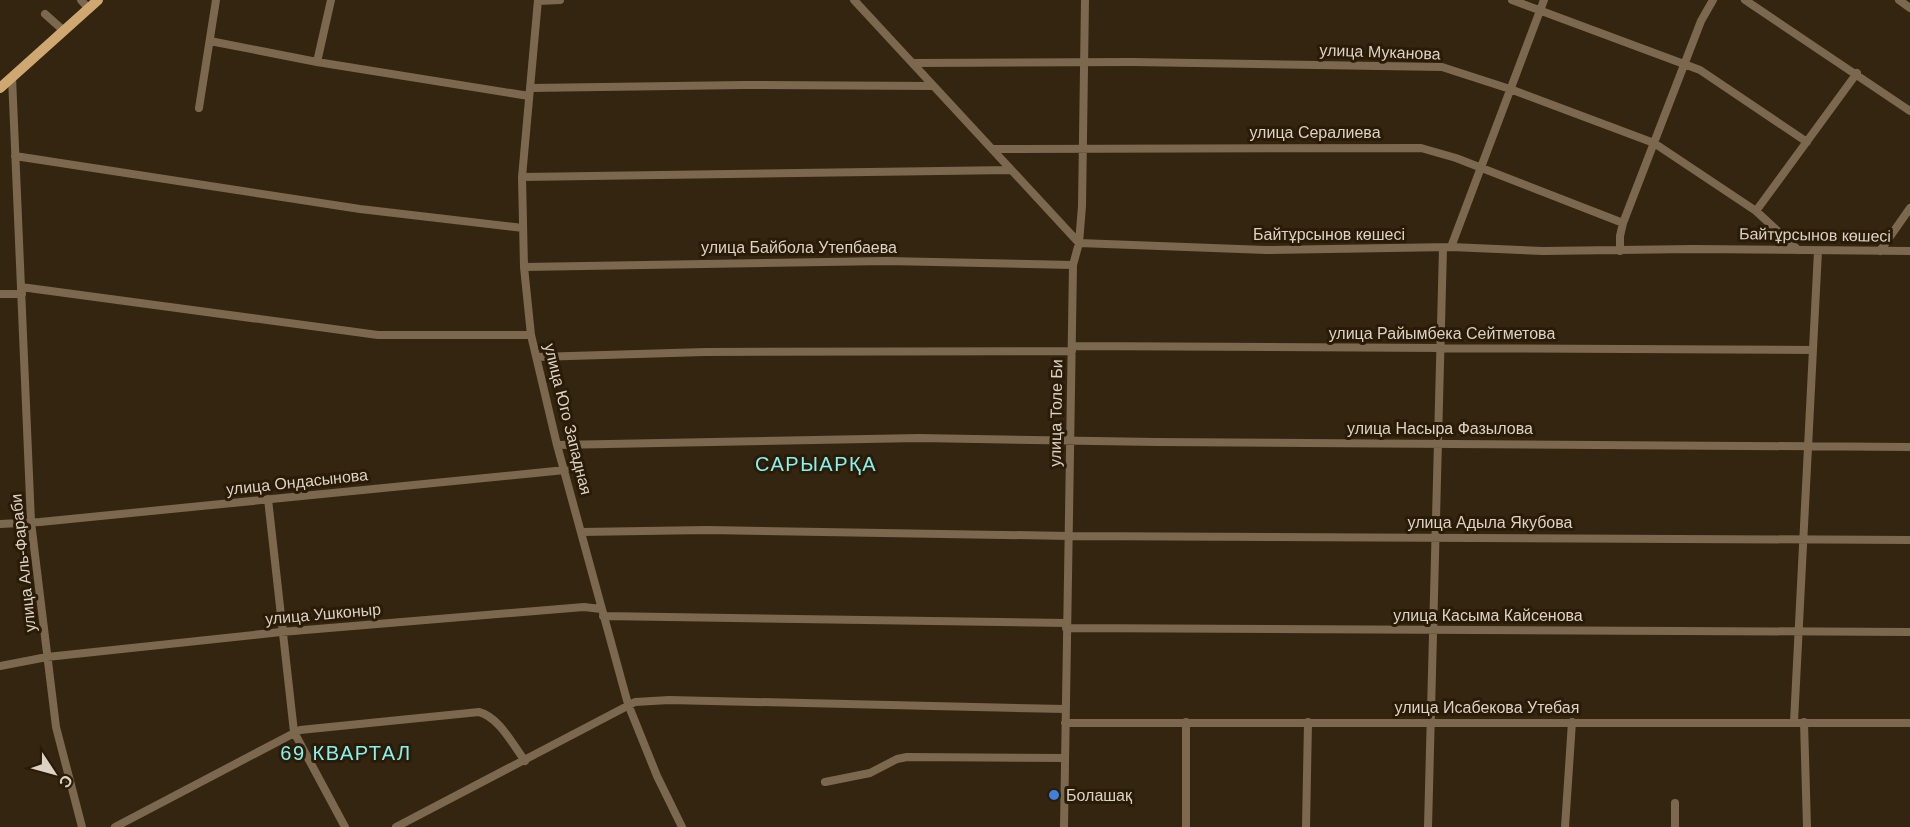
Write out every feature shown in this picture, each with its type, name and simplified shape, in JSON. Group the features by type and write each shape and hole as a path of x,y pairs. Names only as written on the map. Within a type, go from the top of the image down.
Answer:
{"main road":[{"path":"0,88 98,0"}],"street":[{"path":"81,0 89,9"},
{"path":"199,108 216,0"},
{"path":"317,62 331,0"},
{"path":"538,1 560,0"},
{"path":"854,0 1079,243"},
{"name":"улица Толе Би","path":"1064,827 1073,266 1079,243 1085,0"},
{"path":"1512,0 1700,70 1807,142"},
{"path":"1428,827 1436,537 1438,348 1447,248 1544,0"},
{"path":"1620,251 1623,223 1701,21 1713,0"},
{"path":"1745,0 1910,111"},
{"path":"1899,0 1910,8"},
{"name":"улица Юго Западная","path":"538,1 522,177 524,267 531,335 557,445 628,704 657,776 682,827"},
{"path":"45,14 64,31"},
{"path":"210,41 317,62 530,92 732,85 933,86"},
{"name":"улица Муканова","path":"913,63 1426,65 1453,70 1654,143 1756,212 1798,250"},
{"path":"1756,212 1857,74"},
{"name":"улица Аль-Фараби","path":"12,77 31,522 56,727 82,827"},
{"name":"улица Сералиева","path":"993,149 1083,146 1421,148 1623,223"},
{"path":"15,156 360,209 523,228"},
{"path":"522,177 1011,170"},
{"path":"1880,251 1910,208"},
{"name":"Байтұрсынов көшесі","path":"1079,243 1266,250 1447,248 1620,251 1910,251"},
{"path":"1794,722 1810,446 1818,251"},
{"name":"улица Байбола Утепбаева","path":"524,267 887,261 1073,266"},
{"path":"0,294 21,290 378,335 531,335"},
{"name":"улица Райымбека Сейтметова","path":"537,357 717,352 1072,349 1813,350"},
{"name":"улица Насыра Фазылова","path":"557,445 919,438 1910,447"},
{"name":"улица Ондасынова","path":"0,524 565,470"},
{"path":"268,500 294,732 345,827"},
{"name":"улица Адыла Якубова","path":"581,532 696,530 1069,536 1910,540"},
{"name":"улица Ушконыр","path":"0,666 47,657 281,632 584,607 602,612 1066,626"},
{"name":"улица Касыма Кайсенова","path":"1066,626 1432,631 1910,632"},
{"path":"396,827 525,761 628,704 669,700 1065,709"},
{"path":"115,827 294,732 354,723 479,712 492,718 525,761"},
{"path":"1186,722 1186,827"},
{"path":"1306,827 1308,722"},
{"path":"1565,827 1572,722"},
{"path":"1804,722 1807,827"},
{"name":"улица Исабекова Утебая","path":"1065,723 1910,723"},
{"path":"825,782 870,773 897,759 907,757 1065,758"},
{"path":"1675,802 1675,827"}],"place":[{"name":"Болашақ","path":"1054,795"}],"district":[{"name":"САРЫАРҚА","path":"816,464"},
{"name":"69 КВАРТАЛ","path":"346,753"}]}
